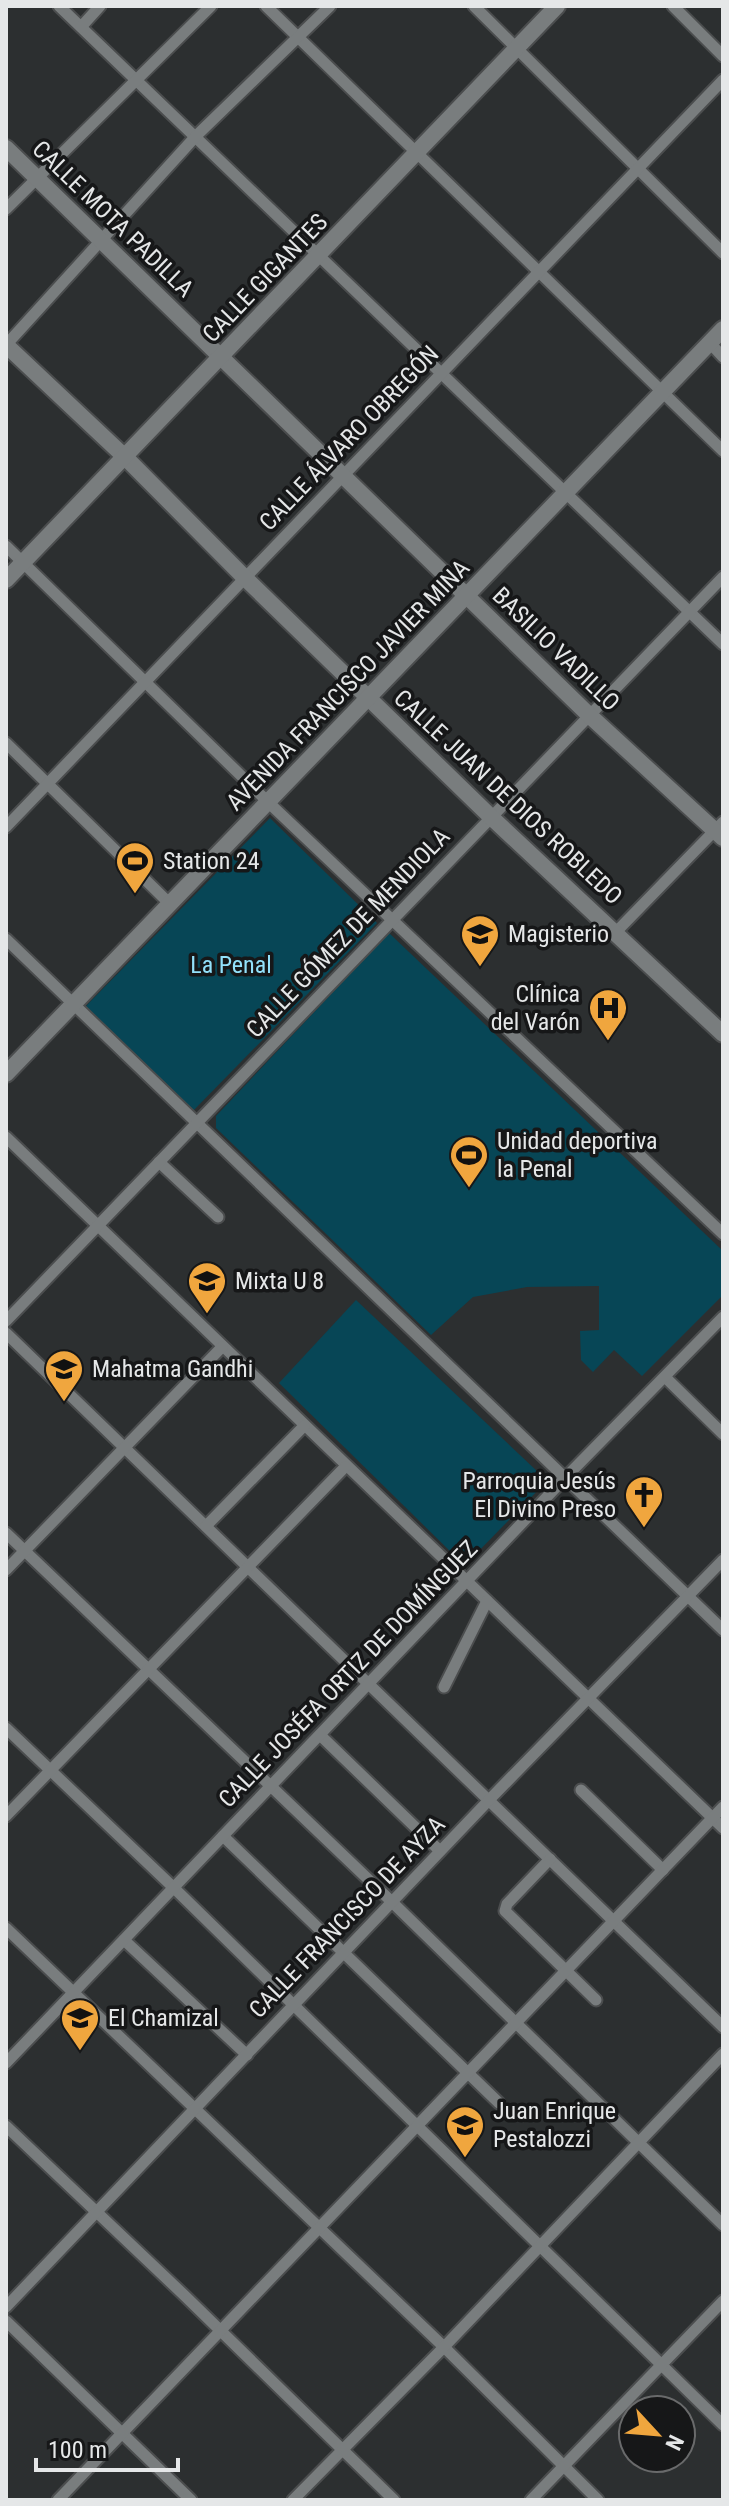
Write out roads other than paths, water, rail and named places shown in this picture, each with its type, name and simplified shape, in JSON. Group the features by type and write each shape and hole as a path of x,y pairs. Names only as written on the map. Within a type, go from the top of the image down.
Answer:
{"street":[{"path":"59,6 723,644"},
{"path":"81,27 100,6"},
{"path":"6,209 211,6"},
{"path":"266,6 723,451"},
{"path":"6,345 196,136 330,6"},
{"path":"474,6 723,253"},
{"name":"CALLE GIGANTES","path":"6,580 557,6"},
{"path":"673,6 723,56"},
{"name":"CALLE ÁLVARO OBREGÓN","path":"6,827 723,80"},
{"name":"CALLE MOTA PADILLA","path":"6,148 222,358"},
{"name":"AVENIDA FRANCISCO JAVIER MINA","path":"6,1074 723,329"},
{"path":"710,343 723,357"},
{"name":"CALLE JUAN DE DIOS ROBLEDO","path":"6,345 126,458 491,817 723,1034"},
{"name":"BASILIO VADILLO","path":"222,358 589,715 720,830"},
{"path":"6,546 268,802 723,1234"},
{"name":"CALLE GÓMEZ DE MENDIOLA","path":"6,1321 723,577"},
{"path":"6,743 170,904"},
{"path":"616,932 720,830"},
{"path":"6,939 723,1630"},
{"path":"6,1137 723,1828"},
{"path":"159,1162 218,1217"},
{"name":"CALLE JOSÉFA ORTIZ DE DOMÍNGUEZ","path":"6,2063 723,1317"},
{"path":"6,1333 723,2027"},
{"path":"6,1570 222,1347"},
{"path":"665,1377 723,1434"},
{"path":"206,1526 304,1426"},
{"path":"6,1816 345,1467"},
{"path":"6,1533 392,1902 723,2225"},
{"name":"CALLE FRANCISCO DE AYZA","path":"6,2307 440,1851 723,1560"},
{"path":"444,1687 487,1601"},
{"path":"6,1728 723,2425"},
{"path":"320,1735 440,1851"},
{"path":"581,1790 663,1870"},
{"path":"58,2500 723,1807"},
{"path":"223,1836 499,2103"},
{"path":"550,1859 507,1904 505,1911 596,2000"},
{"path":"6,1928 444,2347 598,2500"},
{"path":"124,1940 247,2055"},
{"path":"293,2500 444,2347 723,2054"},
{"path":"6,2126 394,2500"},
{"path":"531,2500 723,2301"},
{"path":"6,2321 191,2500"}],"place":[{"name":"Station 24","path":"135,895"},
{"name":"Magisterio","path":"480,968"},
{"name":"Clínica del Varón","path":"608,1042"},
{"name":"Unidad deportiva la Penal","path":"469,1189"},
{"name":"Mixta U 8","path":"207,1315"},
{"name":"Mahatma Gandhi","path":"64,1403"},
{"name":"Parroquia Jesús El Divino Preso","path":"644,1529"},
{"name":"El Chamizal","path":"80,2052"},
{"name":"Juan Enrique Pestalozzi","path":"465,2159"}],"park label":[{"name":"La Penal","path":"231,965"}]}
